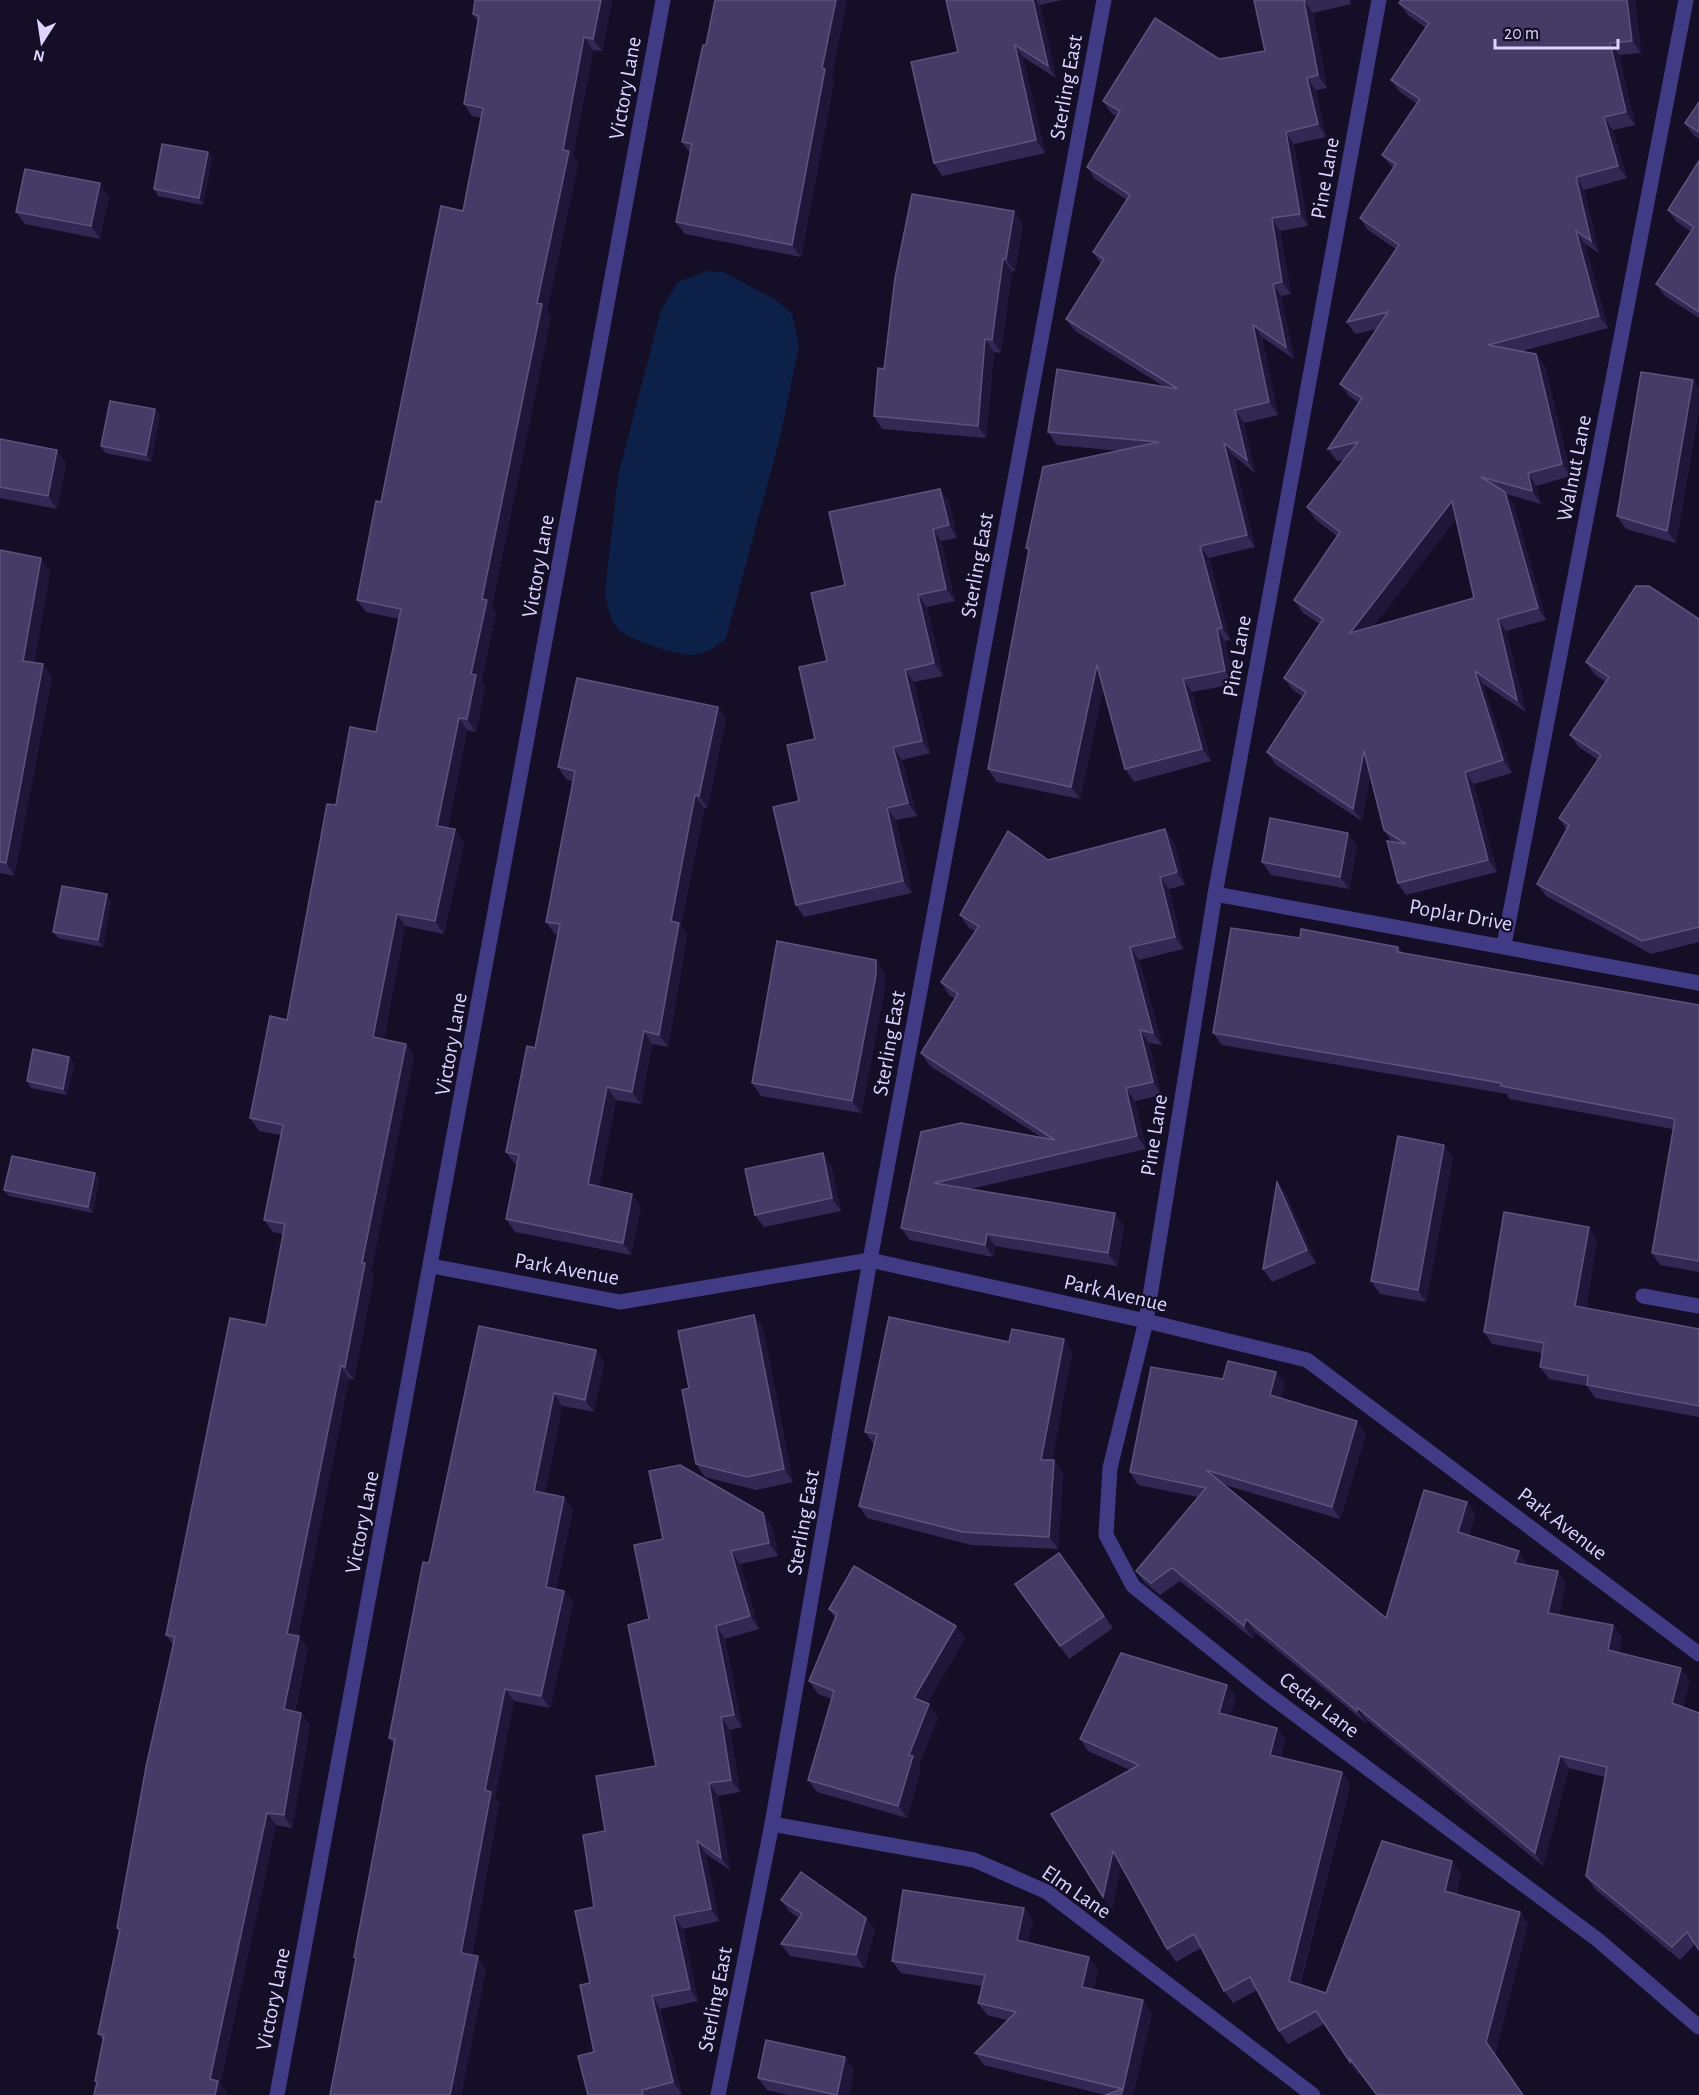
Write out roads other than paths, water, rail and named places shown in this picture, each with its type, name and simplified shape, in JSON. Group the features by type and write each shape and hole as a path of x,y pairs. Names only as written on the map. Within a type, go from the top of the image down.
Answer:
{"street":[{"name":"Victory Lane","path":"278,2095 663,0"},
{"name":"Sterling East","path":"718,2095 771,1824 870,1260 1104,0"},
{"name":"Pine Lane","path":"1146,1321 1215,894 1379,0"},
{"name":"Walnut Lane","path":"1504,945 1686,0"},
{"name":"Poplar Drive","path":"1215,894 1504,945 1699,983"},
{"name":"Park Avenue","path":"432,1266 620,1302 870,1260 1146,1321 1307,1360 1699,1654"},
{"path":"1644,1296 1699,1306"},
{"name":"Cedar Lane","path":"1146,1321 1110,1468 1106,1535 1133,1586 1265,1692 1598,1940 1699,2027"},
{"name":"Elm Lane","path":"771,1824 974,1860 1047,1892 1313,2095"}],"water":[{"path":"707,271 723,272 773,298 792,314 799,345 781,434 726,638 703,653 687,655 643,643 624,634 611,617 605,591 618,476 661,310 678,282"}]}
